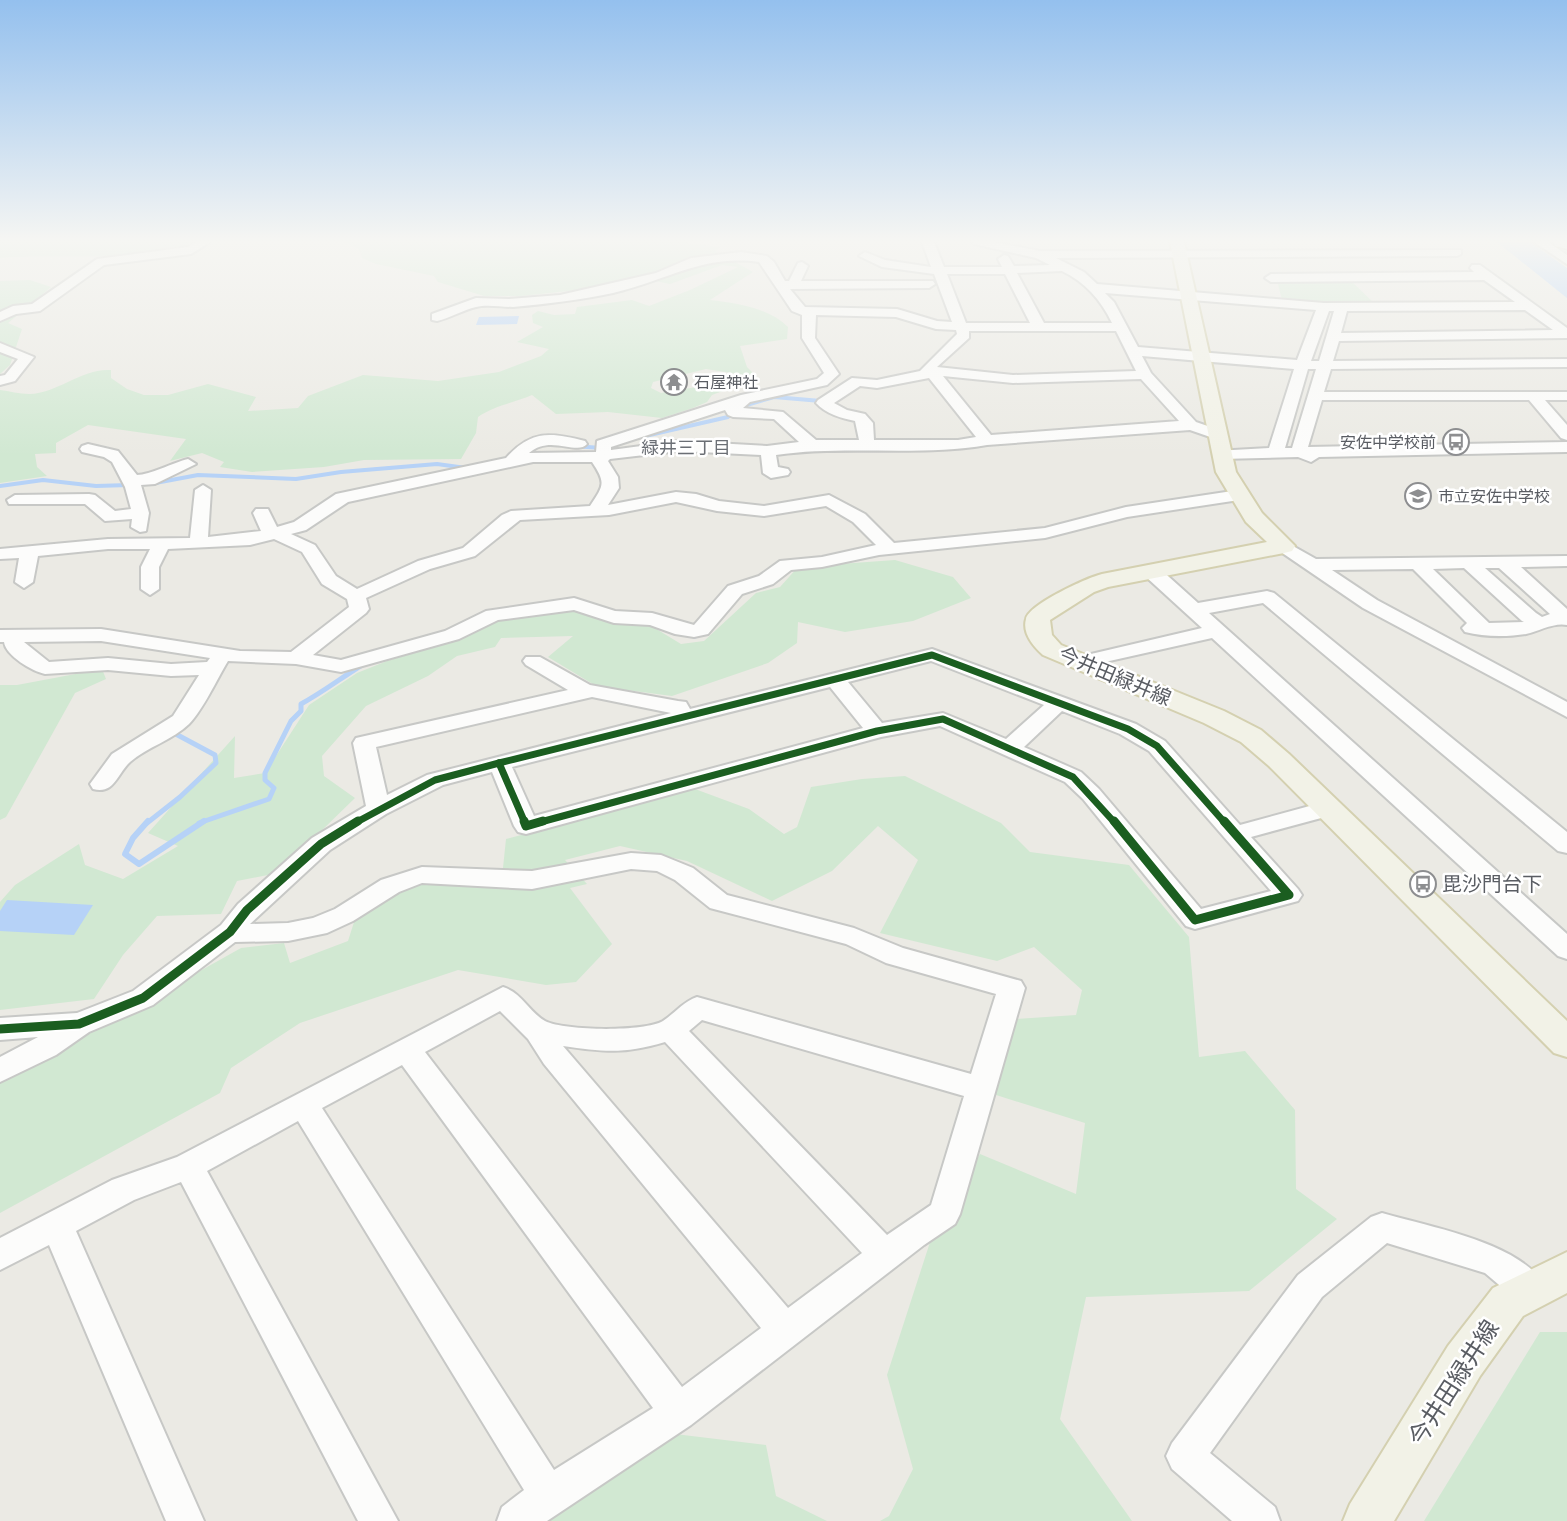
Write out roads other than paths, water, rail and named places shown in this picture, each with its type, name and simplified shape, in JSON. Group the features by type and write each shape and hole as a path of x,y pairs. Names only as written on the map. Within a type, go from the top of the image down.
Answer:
{"main road":[{"path":"1191,313 1218,444 1226,472 1254,517 1284,546"},
{"name":"今井田緑井線","path":"1284,546 1102,581 1086,587 1038,616 1036,629 1041,640 1052,650 1214,717 1251,736 1567,1043"},
{"name":"今井田緑井線","path":"1367,1521 1464,1361 1508,1302 1549,1280"}],"street":[{"path":"437,317 447,313"},
{"path":"595,511 611,488 610,477 599,460 613,438 769,392 822,382 830,378 832,374 829,369 807,340 805,332 808,315 811,313"},
{"path":"895,313 936,325 963,327 1120,327"},
{"path":"867,445 865,423 861,417 843,414 823,403 856,381 877,384 926,374 964,335 957,313"},
{"path":"1032,313 1039,327"},
{"path":"1113,313 1145,375 1191,425 1218,444 1275,453 1349,441 1567,435 1533,396"},
{"path":"1275,453 1302,365 1322,313"},
{"path":"1300,448 1341,313"},
{"path":"1538,313 1567,334"},
{"path":"1550,313 1567,324"},
{"path":"1334,337 1567,334"},
{"path":"0,347 27,357 10,378 0,381"},
{"path":"1133,351 1302,365 1567,363"},
{"path":"929,370 1013,379 1145,375"},
{"path":"929,370 987,440"},
{"path":"769,392 739,404 732,408 733,412 778,415 812,445"},
{"path":"1316,396 1567,396"},
{"path":"0,554 135,543 242,542 300,526 342,498 549,456 679,446 768,451 812,445 958,445 987,440 1191,425"},
{"path":"1300,448 1315,458 1411,455 1415,450 1567,447"},
{"path":"88,449 112,454 124,464 140,513 141,523 135,543"},
{"path":"768,451 771,472 782,472"},
{"path":"131,480 149,480 171,468 188,464"},
{"path":"198,544 203,490"},
{"path":"6,636 14,646 45,668 108,663 171,670 240,657 296,658 330,666 354,665 375,656 452,635 493,615 574,604 588,605 612,616 653,620 682,632 693,633 701,630 735,590 766,580 786,565 822,562 890,549 1046,532 1126,512 1239,495"},
{"path":"356,596 424,565 469,552 510,517 595,511 676,497 696,499 717,506 764,511 829,500 859,518 890,549"},
{"path":"15,500 90,499 111,517 140,513"},
{"path":"262,513 274,534 309,549 320,570 329,580 356,596 359,609 296,658"},
{"path":"150,589 150,567 162,544"},
{"path":"1284,546 1370,604 1567,711"},
{"path":"24,582 27,560 31,552"},
{"path":"1311,565 1567,561"},
{"path":"1505,563 1544,599 1565,611"},
{"path":"1418,564 1478,628 1516,631 1541,624 1565,611"},
{"path":"1470,564 1529,617 1541,624"},
{"path":"1152,572 1567,948"},
{"path":"1194,610 1267,597 1567,845"},
{"path":"1089,666 1098,658 1215,631"},
{"path":"6,636 101,635 218,661"},
{"path":"0,1070 45,1047 79,1024 143,998 230,932 247,910 321,844 378,809 435,780 499,763 684,716 932,655 1128,729 1157,746 1289,895 1195,920 1091,794 1073,777 943,719 926,720 878,731 526,826 499,763"},
{"path":"101,784 125,755 181,720 218,661"},
{"path":"533,661 586,692"},
{"path":"835,679 878,731"},
{"path":"378,809 364,743 592,691 678,707 684,716"},
{"path":"1009,748 1060,702"},
{"path":"1234,834 1328,809"},
{"path":"230,932 262,935 320,924 343,916 386,885 404,878 422,876 532,880 631,861 661,863 684,874 718,902 854,936 895,956 1011,988 944,1214 885,1255 645,1436 548,1494 516,1521"},
{"path":"0,1255 123,1190 188,1166 503,997 538,1031 554,1056 785,1331"},
{"path":"538,1031 608,1042 642,1038 671,1030 697,1008 981,1089"},
{"path":"0,1029 79,1024"},
{"path":"671,1030 885,1255"},
{"path":"406,1049 678,1412"},
{"path":"303,1104 548,1494"},
{"path":"188,1166 379,1521"},
{"path":"57,1225 185,1521"},
{"path":"1262,1521 1185,1456 1310,1286 1382,1227 1549,1280"}],"water":[{"path":"519,316 517,324 476,325 479,317"},
{"path":"7,900 93,905 74,935 0,931 0,911"}],"waterway":[{"path":"641,437 728,417 743,406 774,397 821,401"},
{"path":"571,446 603,448"},
{"path":"150,484 198,475 296,479 341,472 437,464 466,468"},
{"path":"0,486 43,480 96,486 129,485"},
{"path":"672,632 695,636"},
{"path":"203,822 269,799 274,788 265,780 265,773 291,721 301,711 301,704 362,665"},
{"path":"147,823 180,797 216,763 215,755 172,732"},
{"path":"148,821 133,838 125,854 139,864 203,822"},
{"path":"199,823 203,822"}],"place":[{"name":"石屋神社","path":"674,382"},
{"name":"安佐中学校前","path":"1456,442"},
{"name":"市立安佐中学校","path":"1418,496"},
{"name":"毘沙門台下","path":"1423,884"}],"district":[{"name":"緑井三丁目","path":"686,448"}]}
